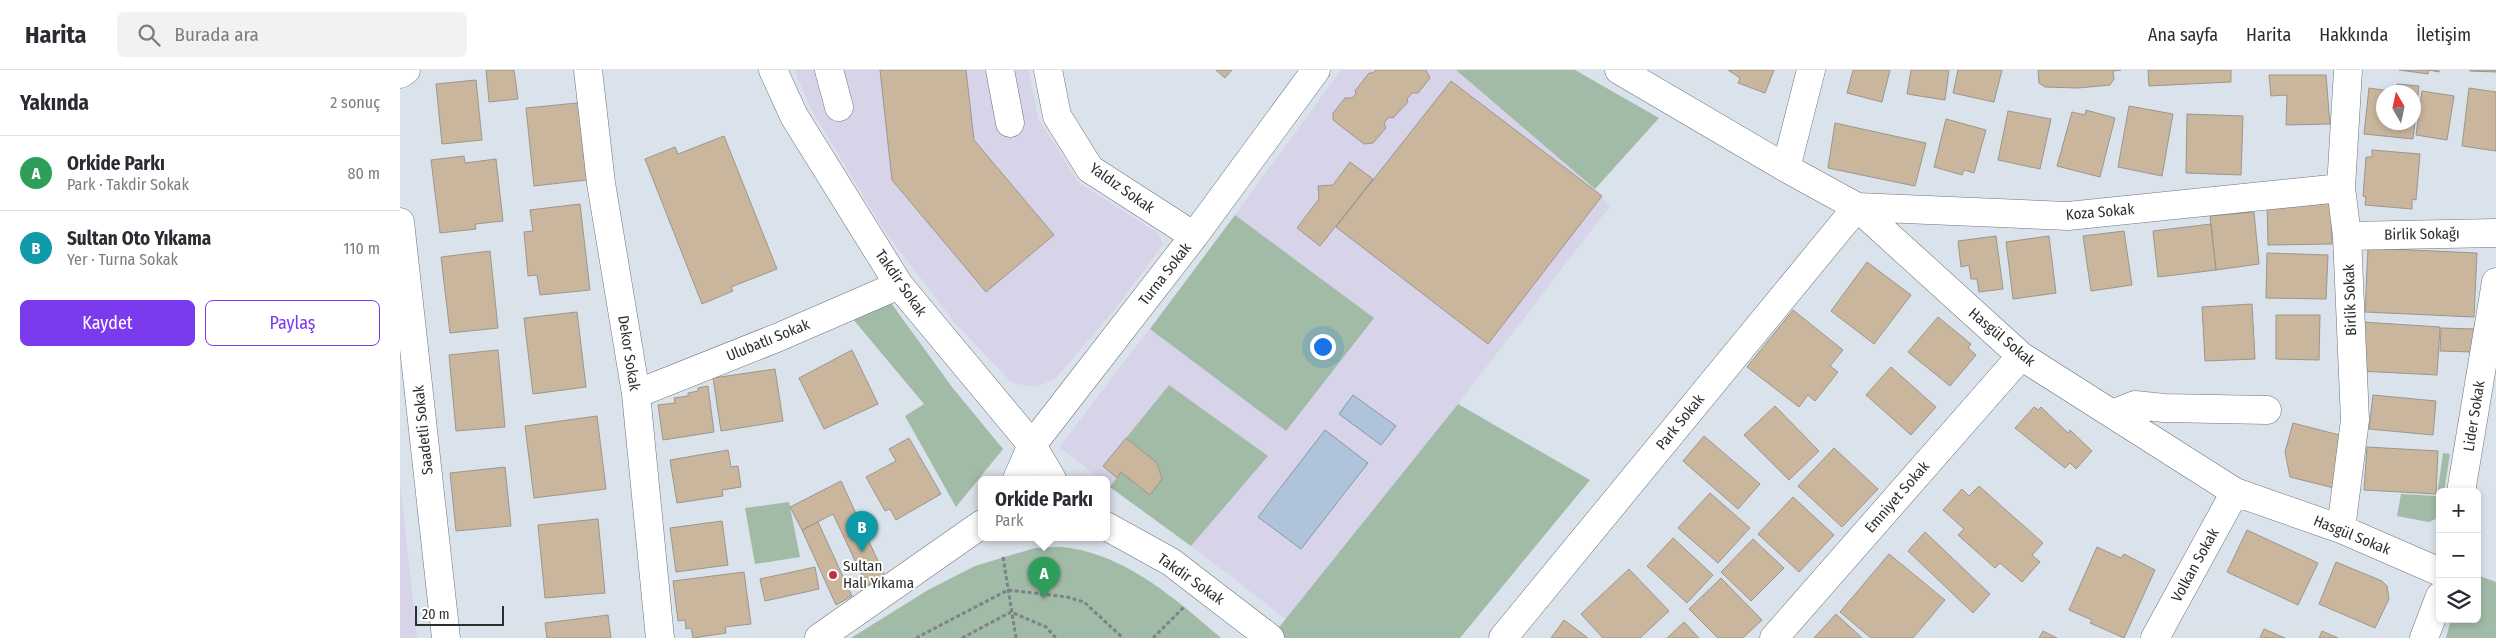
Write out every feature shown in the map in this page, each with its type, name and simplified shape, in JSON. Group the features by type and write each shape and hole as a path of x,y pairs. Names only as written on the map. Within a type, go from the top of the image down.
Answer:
{"street":[{"path":"400,74 406,70"},
{"name":"Dekor Sokak","path":"588,70 601,182 636,394 660,638"},
{"name":"Takdir Sokak","path":"773,70 794,116 899,285 1032,445 1050,476"},
{"path":"829,70 839,107"},
{"path":"1000,70 1010,123"},
{"name":"Turna Sokak","path":"1018,476 1032,445 1194,236 1316,70"},
{"name":"Hasgül Sokak","path":"1619,70 1786,168 1857,207 2021,356 2235,492 2341,529 2436,570"},
{"path":"1786,168 1811,70"},
{"name":"Birlik Sokak","path":"2341,529 2355,420 2348,236 2342,188 2348,70"},
{"name":"Yaldız Sokak","path":"1054,74 1057,116 1090,169 1194,236"},
{"name":"Koza Sokak","path":"1857,207 2068,216 2342,188"},
{"name":"Park Sokak","path":"1503,638 1857,207"},
{"name":"Saadetli Sokak","path":"400,222 407,346 446,638"},
{"name":"Birlik Sokağı","path":"2348,236 2496,233"},
{"name":"Lider Sokak","path":"2462,488 2496,282"},
{"name":"Ulubatlı Sokak","path":"636,394 779,337 899,285"},
{"name":"Emniyet Sokak","path":"1774,638 2021,356"},
{"path":"2112,414 2135,405 2164,408 2267,410"},
{"name":"Volkan Sokak","path":"2155,638 2235,492"},
{"path":"819,638 978,527"},
{"name":"Takdir Sokak","path":"1110,528 1170,562 1239,626 1270,638"},
{"path":"2424,638 2436,606"}],"path":[{"path":"1003,557 1016,638"},
{"path":"916,638 1008,590 1067,597 1084,602 1123,638"},
{"path":"1153,638 1185,606"},
{"path":"962,638 1011,612"},
{"path":"1011,612 1046,627 1056,638"}],"shaded area":[{"path":"794,70 1029,70 1038,118 1079,183 1158,233 1163,244 1117,307 1054,380 1035,387 1012,383 954,322 882,227 810,107"},
{"path":"1341,70 1456,70 1595,189 1610,206 1382,503 1286,619 1110,487 1110,476 1096,476 1059,447 1194,271"},
{"path":"400,481 417,638 400,638"}],"green space":[{"path":"1456,70 1575,70 1659,118 1595,189"},
{"path":"1235,215 1374,318 1286,431 1150,329"},
{"path":"891,303 952,387 1003,449 981,476 978,476 978,480 956,507 905,416 924,404 852,318"},
{"path":"1169,385 1268,456 1191,546 1110,487 1121,472 1157,463 1126,438"},
{"path":"1458,404 1590,480 1460,638 1286,638 1276,631"},
{"path":"2443,453 2450,454 2445,488 2438,488"},
{"path":"2401,494 2436,496 2436,519 2429,522 2397,516"},
{"path":"789,502 800,557 755,564 745,508"},
{"path":"1035,548 1070,548 1092,553 1112,561 1152,583 1221,638 851,638 928,590 975,566"},
{"path":"2481,576 2496,582 2496,638 2446,638 2450,623 2481,623"}],"water":[{"path":"1353,395 1396,426 1381,445 1339,414"},
{"path":"1325,430 1368,463 1301,549 1258,517"}],"building":[{"path":"486,70 514,70 518,99 489,102"},
{"path":"880,70 966,70 974,140 1054,235 986,292 892,180"},
{"path":"1216,70 1232,70 1225,78"},
{"path":"1376,70 1426,70 1430,78 1418,93 1412,93 1407,99 1408,102 1393,118 1389,117 1384,123 1386,128 1373,143 1364,144 1333,120 1333,113 1345,98 1352,98 1356,94 1355,91 1369,73 1373,73"},
{"path":"1728,70 1774,70 1765,93 1738,83 1740,78"},
{"path":"1853,70 1890,70 1882,102 1847,93"},
{"path":"1911,70 1949,70 1945,100 1907,94"},
{"path":"1958,70 2002,70 1994,102 1953,93"},
{"path":"2038,70 2121,70 2113,71 2114,79 2110,85 2078,88 2045,87 2039,83"},
{"path":"2148,70 2231,70 2231,82 2149,86"},
{"path":"2399,70 2429,70 2428,74"},
{"path":"2496,70 2496,72 2470,71"},
{"path":"2269,75 2326,75 2330,124 2286,125 2287,95 2271,96"},
{"path":"476,80 482,140 442,144 436,84"},
{"path":"1451,81 1602,196 1488,344 1336,227"},
{"path":"2369,88 2376,89 2376,130 2414,130 2413,139 2364,134"},
{"path":"2469,88 2496,92 2496,151 2462,146"},
{"path":"2422,91 2454,96 2447,140 2416,135 2417,130 2421,130"},
{"path":"587,102 595,179 534,186 526,108"},
{"path":"2129,106 2173,114 2162,176 2118,167"},
{"path":"2086,110 2115,118 2100,177 2057,166 2072,112 2085,115"},
{"path":"2008,111 2051,119 2040,169 1998,160"},
{"path":"2187,114 2243,116 2241,175 2186,173"},
{"path":"1946,119 1986,130 1974,173 1964,170 1962,175 1934,167"},
{"path":"1835,123 1926,143 1915,186 1828,168"},
{"path":"724,136 777,269 731,287 733,291 702,304 645,159 675,147 678,154"},
{"path":"2372,150 2420,154 2416,200 2412,199 2412,209 2365,205 2366,197 2363,196 2366,157 2372,157"},
{"path":"464,156 465,163 496,159 503,221 475,224 476,229 440,233 431,160"},
{"path":"1350,162 1373,179 1320,246 1297,228 1319,199 1318,186 1333,185"},
{"path":"2331,200 2332,244 2268,245 2267,202"},
{"path":"580,204 590,290 540,295 537,275 528,276 524,232 533,231 530,210"},
{"path":"2254,212 2259,264 2216,270 2210,216"},
{"path":"2211,224 2216,270 2158,277 2153,231"},
{"path":"2124,231 2132,285 2091,291 2083,236"},
{"path":"1996,236 2003,289 1979,292 1977,279 1971,279 1969,265 1961,267 1958,241"},
{"path":"2049,236 2056,293 2013,299 2006,242"},
{"path":"2368,248 2477,253 2474,317 2365,312"},
{"path":"490,251 498,328 450,333 441,257"},
{"path":"2267,253 2328,255 2326,299 2266,298"},
{"path":"1867,262 1911,295 1874,344 1831,311"},
{"path":"2252,304 2255,359 2205,361 2202,307"},
{"path":"1793,310 1843,350 1830,366 1838,372 1815,401 1808,395 1799,407 1747,367"},
{"path":"577,312 586,387 533,394 524,318"},
{"path":"2276,315 2320,315 2319,360 2276,359"},
{"path":"1938,317 1971,344 1968,348 1976,355 1950,386 1908,352"},
{"path":"2362,322 2440,327 2437,375 2359,371"},
{"path":"2441,328 2474,329 2473,352 2440,351"},
{"path":"498,350 505,427 456,431 449,355"},
{"path":"852,350 878,404 824,429 799,378"},
{"path":"1891,367 1936,407 1911,435 1866,395"},
{"path":"775,369 783,421 721,431 713,378"},
{"path":"708,386 714,432 663,440 658,405 675,403 674,398 688,396 688,393 698,391 698,388"},
{"path":"2373,395 2436,401 2433,435 2369,429"},
{"path":"1775,406 1819,451 1789,480 1744,435"},
{"path":"2034,407 2038,410 2041,407 2068,433 2070,430 2092,451 2076,469 2070,463 2065,468 2015,428"},
{"path":"597,416 606,489 534,498 525,426"},
{"path":"2293,423 2347,437 2334,488 2290,477 2285,452"},
{"path":"1704,436 1760,484 1738,509 1683,461"},
{"path":"909,438 941,494 896,520 890,509 885,511 866,477 896,461 889,449"},
{"path":"1126,438 1157,463 1162,479 1150,495 1121,472 1117,478 1103,466"},
{"path":"2367,447 2438,451 2436,494 2364,490"},
{"path":"1834,448 1878,489 1842,527 1798,486"},
{"path":"728,450 731,467 738,466 741,487 722,490 723,496 677,503 670,460"},
{"path":"505,467 511,526 456,531 450,473"},
{"path":"841,481 884,574 867,586 833,514 802,530 790,507"},
{"path":"1979,486 2043,543 2032,555 2040,562 2022,582 2000,563 1995,568 1958,535 1964,529 1943,510 1962,489 1969,496"},
{"path":"1710,493 1750,528 1718,563 1678,528"},
{"path":"1793,497 1834,535 1799,572 1758,534"},
{"path":"598,519 605,593 545,598 538,525"},
{"path":"722,521 728,565 676,572 670,528"},
{"name":"Sultan Halı Yıkama","path":"818,522 852,596 836,605 802,530"},
{"path":"2247,530 2318,563 2298,605 2227,572"},
{"path":"1925,532 1990,594 1973,613 1908,551"},
{"path":"1673,538 1713,575 1687,603 1647,566"},
{"path":"1753,539 1784,568 1751,601 1721,572"},
{"path":"2097,547 2121,558 2124,554 2155,570 2124,638 2090,623 2092,620 2069,610"},
{"path":"1889,554 1945,600 1913,638 1871,638 1840,612"},
{"path":"2336,562 2382,581 2387,586 2389,599 2375,628 2319,604"},
{"path":"815,567 819,589 765,601 760,579"},
{"path":"1629,569 1669,611 1640,638 1603,638 1581,614"},
{"path":"744,572 751,624 725,627 726,633 693,638 691,628 686,629 685,620 678,621 673,581"},
{"path":"1721,578 1762,620 1743,638 1718,638 1689,609"},
{"path":"1836,614 1862,638 1814,638"},
{"path":"608,615 611,638 547,638 545,623"},
{"path":"1564,620 1588,638 1551,638"},
{"path":"1684,622 1699,638 1667,638"},
{"path":"2264,629 2285,638 2260,638"},
{"path":"2043,631 2057,638 2039,638"},
{"path":"2322,631 2338,638 2319,638"}],"place":[{"name":"Sultan Oto Yıkama","path":"862,552"},
{"name":"Sultan Halı Yıkama","path":"833,575"},
{"name":"Orkide Parkı","path":"1044,598"}]}
